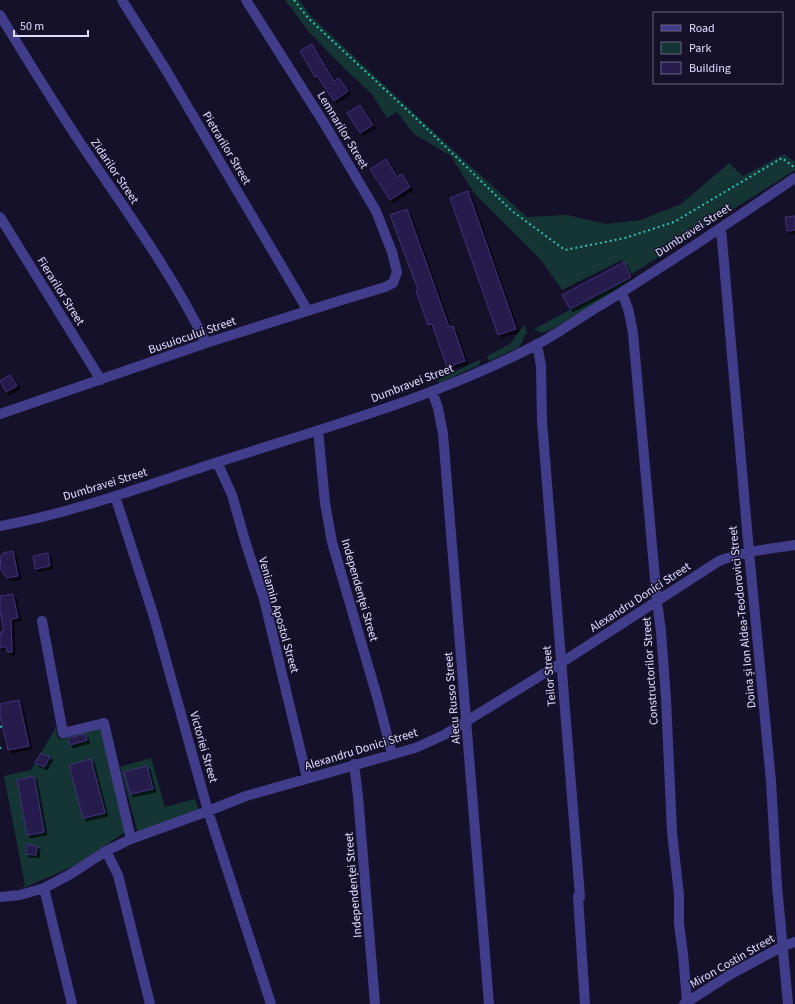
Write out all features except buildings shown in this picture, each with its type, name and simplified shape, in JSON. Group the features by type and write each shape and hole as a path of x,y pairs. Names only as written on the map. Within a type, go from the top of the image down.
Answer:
{"street":[{"name":"Pietrarilor Street","path":"122,0 166,70 308,311"},
{"name":"Lemnarilor Street","path":"246,0 340,148 376,211 392,252 397,272 393,283"},
{"name":"Zidarilor Street","path":"0,15 66,120 134,222 194,317 206,343"},
{"name":"Dumbravei Street","path":"0,526 28,522 114,496 375,412 432,391 537,344 621,293 795,178"},
{"name":"Fierarilor Street","path":"0,217 101,380"},
{"name":"Doina și Ion Aldea-Teodorovici Street","path":"721,228 749,552 771,781 777,886 788,1004"},
{"name":"Busuiocului Street","path":"0,414 206,343 386,287 393,283"},
{"name":"Constructorilor Street","path":"621,293 626,300 633,333 661,632 666,698 672,832 679,895 679,924 685,1003"},
{"name":"Teilor Street","path":"537,344 541,366 542,420 580,897 578,896 585,1004"},
{"name":"Alecu Russo Street","path":"432,391 438,408 443,434 489,1004"},
{"name":"Independenţei Street","path":"318,430 325,503 332,542 378,700 392,754"},
{"name":"Veniamin Apostol Street","path":"217,462 232,495 264,598 307,778"},
{"name":"Victoriei Street","path":"114,496 154,617 208,811 271,1004"},
{"name":"Alexandru Donici Street","path":"0,897 20,896 44,888 69,875 106,851 131,839 246,796 354,764 415,748 444,735 561,663 719,561 733,555 795,546"},
{"path":"42,621 63,733 104,723 131,839"},
{"name":"Independenței Street","path":"354,764 375,1004"},
{"path":"106,851 118,875 150,1004"},
{"path":"44,888 72,1004"},
{"name":"Miron Costin Street","path":"685,1003 731,974 783,946 795,942"}],"path":[{"path":"294,0 309,19 420,122 512,212 565,250 625,238 674,222 782,158 795,168"},
{"path":"0,746 1,750"}],"green space":[{"path":"285,0 299,0 311,16 466,162 527,217 567,215 606,224 641,220 681,204 729,163 743,176 784,154 795,162 795,170 630,275 622,260 562,290 541,260 474,193 451,156 414,134 397,112 387,118 372,94 309,32"},
{"path":"631,277 634,280 551,330 541,333 534,329"},
{"path":"524,325 527,332 519,347 489,361 487,356 510,344"},
{"path":"481,359 479,365 439,383 438,380"},
{"path":"56,727 58,739 101,727 125,832 76,865 21,889 25,885 4,776 31,770"},
{"path":"151,758 165,807 195,799 199,811 138,833 120,767","holes":["147,766 153,789 130,794 124,772"]}]}
